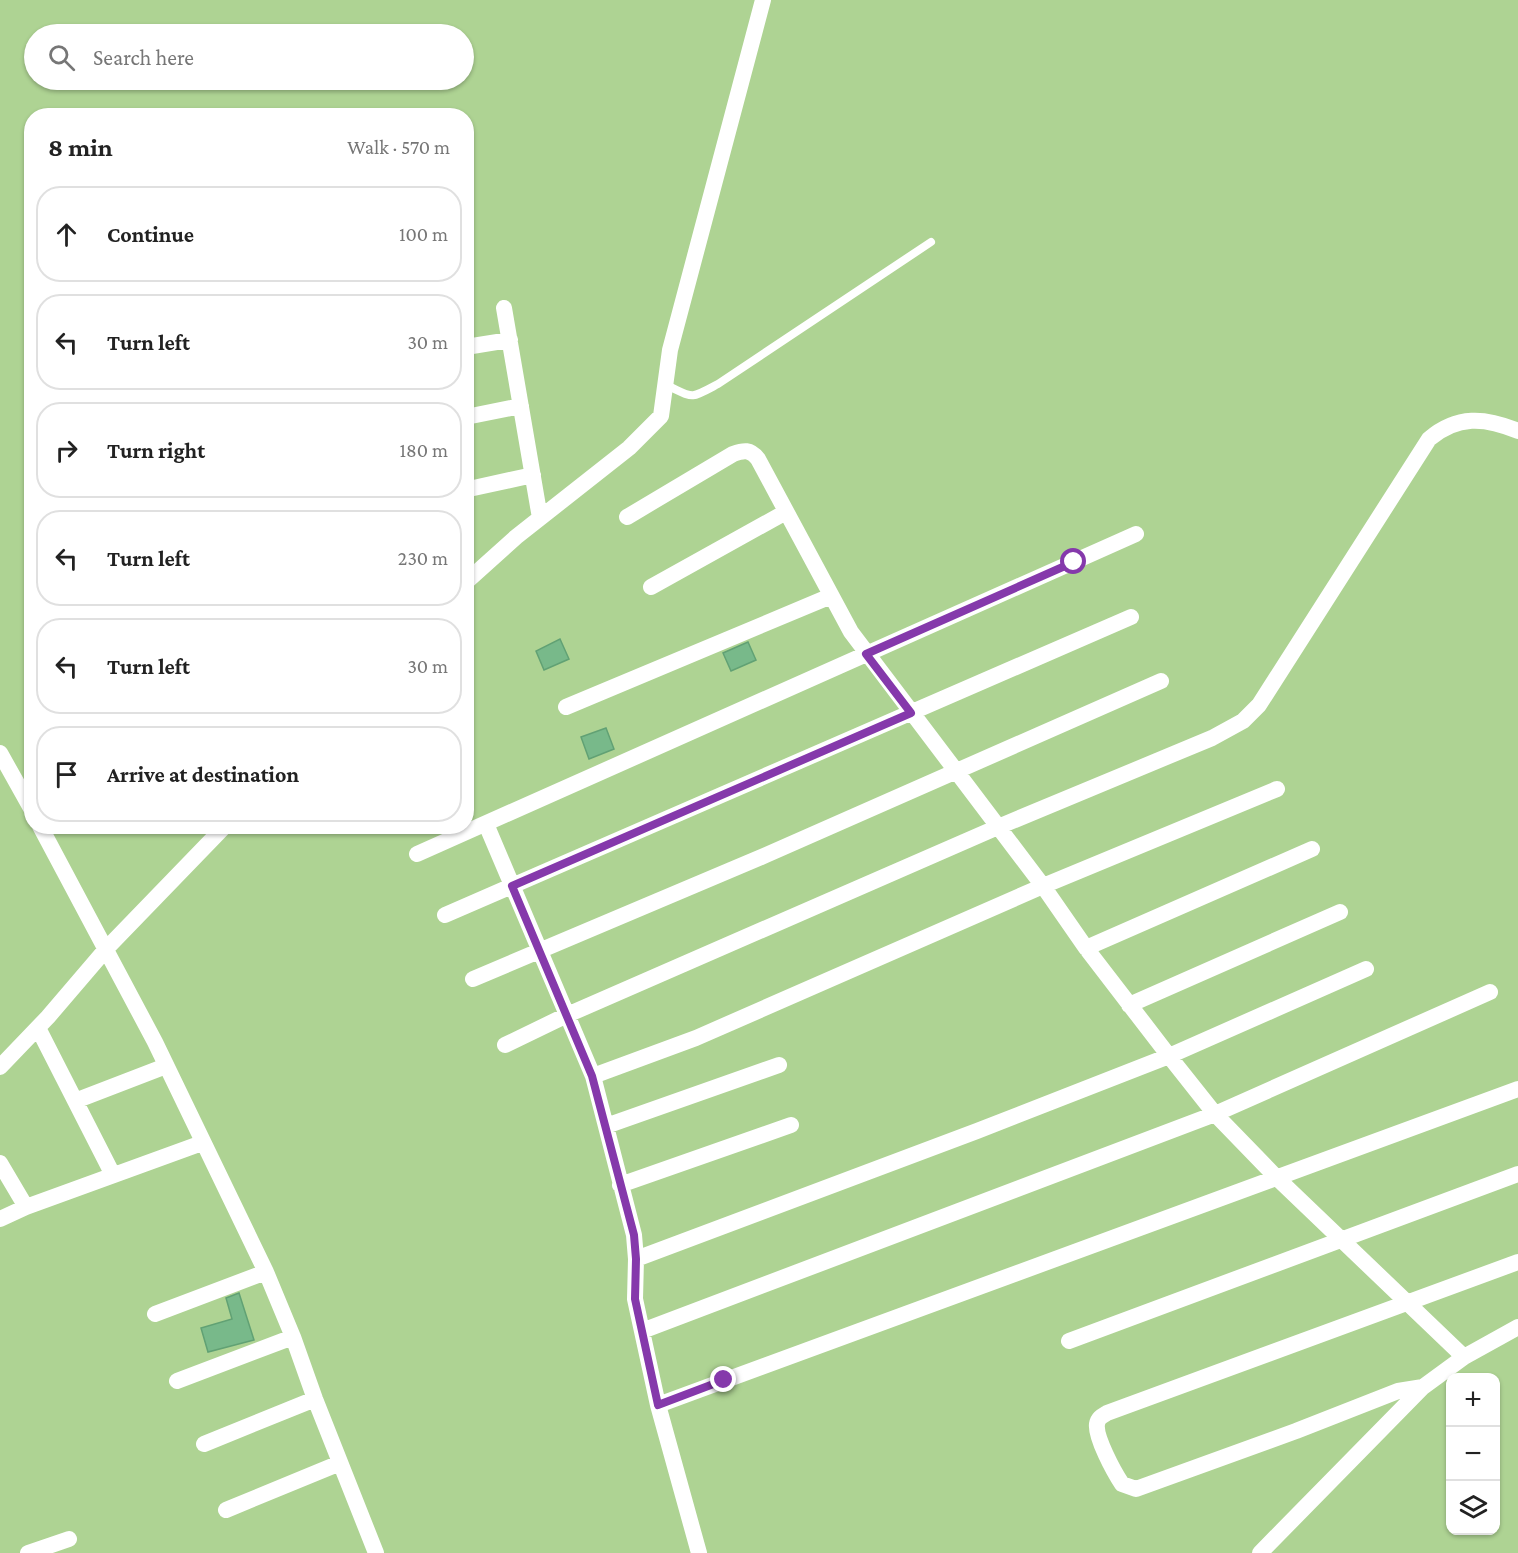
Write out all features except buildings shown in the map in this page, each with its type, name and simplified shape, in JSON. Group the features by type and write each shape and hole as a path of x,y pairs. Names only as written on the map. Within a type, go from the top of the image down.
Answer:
{"street":[{"path":"474,575 516,537 629,448 661,416 670,350 763,0"},
{"path":"504,308 540,518"},
{"path":"474,346 510,340"},
{"path":"474,415 521,406"},
{"path":"505,1045 567,1015 998,827 1212,738 1243,721 1259,705 1429,439 1441,429 1470,420 1498,422 1518,431"},
{"path":"627,517 733,454 744,450 753,452 850,632 1169,1056 1215,1114 1277,1178 1464,1356"},
{"path":"474,488 533,475"},
{"path":"651,587 786,513"},
{"path":"474,829 1136,534"},
{"path":"566,707 831,596"},
{"path":"445,915 1131,617"},
{"path":"473,979 766,855 1161,681"},
{"path":"0,753 24,796"},
{"path":"592,1076 696,1038 1043,886 1277,789"},
{"path":"486,824 592,1076 634,1235 635,1299 658,1405 699,1553"},
{"path":"44,834 166,1066 266,1272 376,1553"},
{"path":"0,1067 38,1028 106,948 217,834"},
{"path":"417,854 463,834"},
{"path":"1086,948 1312,849"},
{"path":"1129,1005 1340,912"},
{"path":"636,1259 1169,1056 1366,969"},
{"path":"642,1331 1215,1114 1490,992"},
{"path":"38,1028 113,1175"},
{"path":"606,1126 779,1065"},
{"path":"75,1101 166,1066"},
{"path":"658,1405 1518,1089"},
{"path":"620,1185 791,1125"},
{"path":"0,1219 26,1207 202,1143"},
{"path":"0,1163 26,1207"},
{"path":"1069,1341 1518,1174"},
{"path":"1423,1387 1398,1391 1136,1489 1122,1484 1098,1434 1097,1422 1107,1413 1518,1262"},
{"path":"155,1314 266,1272"},
{"path":"1260,1553 1423,1387 1464,1356 1518,1327"},
{"path":"177,1381 293,1337"},
{"path":"204,1444 315,1399"},
{"path":"226,1510 340,1463"},
{"path":"28,1553 69,1539"}],"lane":[{"path":"666,384 685,395 699,395 931,243"}],"route":[{"path":"724,1380 658,1405 635,1299 636,1247 634,1235 592,1076 512,886 911,713 866,654 1074,562"}]}
